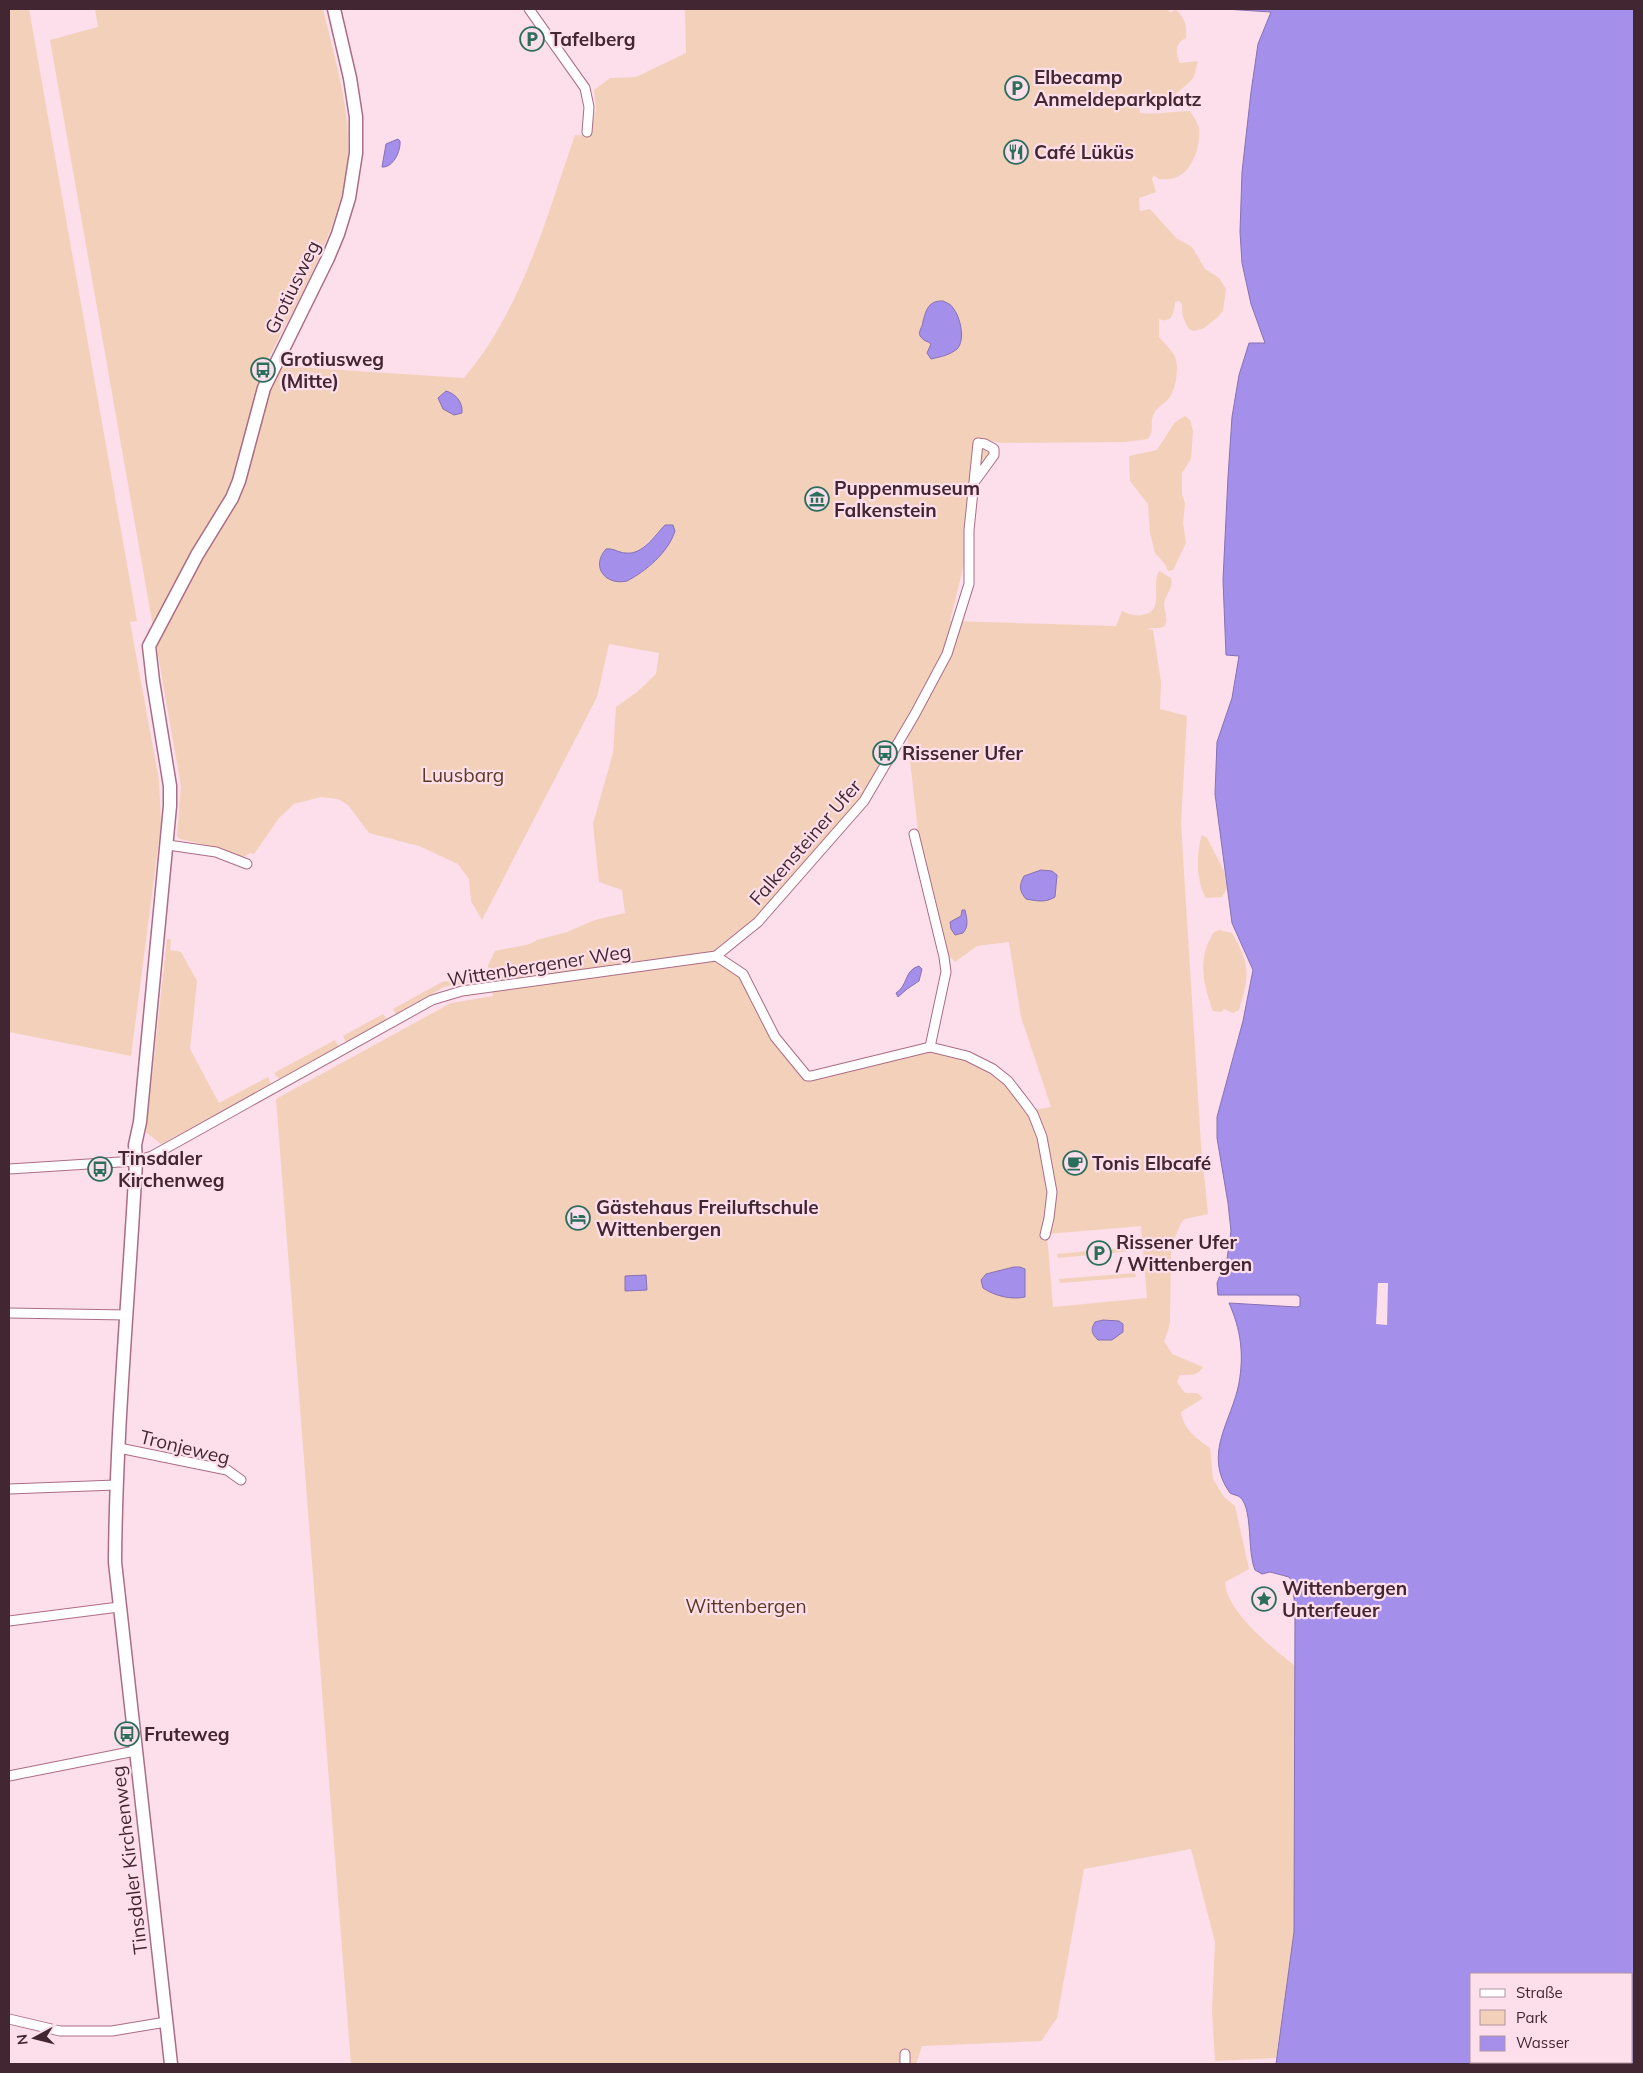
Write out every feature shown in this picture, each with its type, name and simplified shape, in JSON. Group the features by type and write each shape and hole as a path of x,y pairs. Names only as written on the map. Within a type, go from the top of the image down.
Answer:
{"street":[{"name":"Grotiusweg","path":"149,646 197,555 232,498 239,481 264,388 328,258 346,212 356,153 356,117 334,9"},
{"path":"529,9 585,88 588,107 587,132"},
{"name":"Falkensteiner Ufer","path":"716,956 758,922 864,801 915,714 950,649 969,584 969,530 975,481"},
{"name":"Tinsdaler Kirchenweg","path":"149,646 170,786 168,845 140,1122 135,1145 136,1161 116,1486 115,1562 170,2064"},
{"path":"914,834 946,972 930,1047"},
{"path":"168,845 216,852 247,864"},
{"path":"716,956 743,974 774,1037 807,1076 930,1047 967,1056 986,1064 1008,1081 1033,1114 1045,1147 1051,1180 1051,1202 1044,1235"},
{"name":"Wittenbergener Weg","path":"9,1169 136,1161 152,1156 432,1000 462,991 498,985 716,956"},
{"path":"9,1313 127,1315"},
{"name":"Tronjeweg","path":"119,1448 227,1470 241,1480"},
{"path":"9,1489 116,1486"},
{"path":"9,1621 119,1607"},
{"path":"9,1776 135,1751"},
{"path":"9,2018 60,2032 112,2031 166,2022"},
{"path":"904,2054 905,2064"}],"green space":[{"path":"9,9 29,9 137,621 130,622 159,780 161,824 131,1056 9,1032"},
{"name":"Wittenbergen","path":"95,9 323,9 344,100 348,137 345,180 329,235 317,263 265,365 464,378 502,323 517,293 542,231 575,135 590,136 596,109 594,90 610,78 636,77 686,53 685,9 1168,9 1169,12 1172,12 1175,9 1183,19 1186,25 1186,38 1178,45 1177,56 1180,63 1198,61 1193,78 1162,106 1139,106 1140,113 1153,114 1190,111 1199,128 1197,150 1186,171 1180,175 1172,179 1158,179 1154,175 1152,179 1156,192 1139,198 1140,211 1150,209 1176,238 1192,247 1205,269 1219,278 1226,289 1223,311 1204,328 1194,331 1189,329 1185,323 1182,304 1179,301 1175,302 1170,319 1159,319 1159,337 1176,359 1176,376 1170,397 1154,413 1151,433 1148,439 1125,442 1001,443 984,440 983,449 991,451 991,454 980,468 966,556 950,621 1116,626 1122,611 1143,615 1151,611 1156,602 1156,582 1159,571 1171,578 1172,582 1164,604 1165,625 1161,628 1147,629 1153,630 1161,682 1160,709 1187,716 1181,824 1201,1145 1208,1214 1185,1219 1181,1223 1171,1247 1170,1322 1164,1341 1172,1354 1203,1367 1196,1373 1180,1375 1177,1382 1185,1393 1197,1393 1203,1398 1181,1412 1182,1418 1191,1433 1210,1448 1213,1479 1224,1497 1235,1506 1249,1569 1225,1582 1227,1593 1233,1605 1252,1628 1295,1666 1294,1932 1276,2058 1215,2061 1212,2011 1215,1942 1191,1849 1084,1869 1057,2018 1041,2041 922,2046 916,2064 351,2064 276,1099 451,1003 493,996 488,965 495,951 530,944 537,940 567,932 595,920 625,913 622,890 599,882 593,824 613,753 616,707 637,692 656,674 659,653 609,644 597,697 482,920 471,901 469,879 458,864 419,846 369,833 348,805 338,799 321,797 294,804 279,818 254,854 250,853 243,857 220,848 180,839 177,836 181,786 50,40 98,27","holes":["924,313 956,313 961,338 958,348 946,355 931,359 931,344 925,333","665,525 673,525 675,531 667,547 642,572 627,581 604,576 599,564 603,553 617,550 625,554 639,551","906,726 918,831 949,956 955,962 977,946 1009,942 1021,1017 1051,1107 1027,1111 1004,1081 973,1060 933,1049 810,1078 772,1038 742,975 713,954 757,919 868,795","1141,1226 1147,1298 1053,1307 1047,1234"]},
{"path":"1185,416 1190,420 1193,431 1191,459 1182,473 1182,494 1185,503 1183,523 1186,543 1173,570 1168,571 1165,564 1155,553 1150,533 1148,504 1130,481 1129,456 1157,450 1175,422"},
{"path":"1202,835 1207,838 1224,871 1227,888 1222,897 1206,898 1200,884 1198,867"},
{"path":"1219,930 1232,933 1245,962 1245,988 1239,1010 1233,1013 1224,1009 1221,1012 1213,1011 1204,980 1205,952 1214,932"},
{"path":"167,939 171,939 170,950 181,952 197,981 190,1049 219,1103 268,1077 271,1084 161,1144 146,1132"},
{"path":"482,975 479,981 444,987 396,1014 393,1009 442,982"},
{"path":"383,1014 387,1020 346,1042 343,1036"},
{"path":"335,1040 339,1047 279,1079 274,1073"},
{"path":"1131,1247 1132,1251 1058,1258 1057,1254"},
{"path":"1135,1273 1136,1277 1060,1283 1059,1279"}],"water":[{"path":"1225,9 1634,9 1634,2064 1276,2064 1294,1932 1295,1607 1292,1582 1289,1577 1270,1572 1262,1574 1255,1570 1245,1504 1240,1497 1230,1493 1222,1479 1219,1451 1221,1438 1239,1383 1241,1362 1239,1333 1229,1303 1297,1307 1300,1306 1300,1297 1297,1295 1218,1295 1217,1283 1227,1259 1231,1231 1217,1138 1217,1117 1243,1021 1253,970 1232,923 1215,794 1217,742 1232,698 1239,656 1226,655 1223,580 1232,417 1239,375 1249,343 1265,343 1251,304 1242,263 1240,232 1242,172 1258,44 1271,12"},
{"path":"398,139 400,145 396,158 390,165 382,167 386,144"},
{"path":"943,301 951,306 958,317 962,334 960,345 945,356 931,359 927,353 931,344 922,338 920,332 930,305"},
{"path":"446,391 458,399 462,413 454,415 443,409 438,398"},
{"path":"665,525 673,525 675,531 672,539 662,554 649,567 627,581 613,581 603,574 600,562 601,556 606,549 626,553 638,551 648,544"},
{"path":"1041,870 1052,871 1057,875 1055,897 1044,901 1026,899 1021,888 1024,876"},
{"path":"962,910 965,910 967,925 963,933 955,935 951,929 950,922 961,916"},
{"path":"919,966 922,969 919,981 898,997 896,993 903,986 908,974"},
{"path":"1014,1267 1025,1269 1025,1297 1003,1297 983,1288 981,1280 986,1274"},
{"path":"646,1275 647,1290 625,1291 625,1276"},
{"path":"1103,1320 1119,1321 1123,1324 1123,1332 1112,1340 1098,1340 1092,1330 1095,1322"}],"pier":[{"path":"1378,1283 1388,1283 1387,1325 1376,1324"}],"place":[{"name":"Tafelberg","path":"532,39"},
{"name":"Elbecamp Anmeldeparkplatz","path":"1017,88"},
{"name":"Café Lüküs","path":"1016,152"},
{"name":"Grotiusweg (Mitte)","path":"263,370"},
{"name":"Puppenmuseum Falkenstein","path":"817,499"},
{"name":"Rissener Ufer","path":"885,753"},
{"name":"Tonis Elbcafé","path":"1075,1163"},
{"name":"Tinsdaler Kirchenweg","path":"100,1169"},
{"name":"Gästehaus Freiluftschule Wittenbergen","path":"578,1218"},
{"name":"Rissener Ufer / Wittenbergen","path":"1099,1253"},
{"name":"Wittenbergen Unterfeuer","path":"1264,1599"},
{"name":"Fruteweg","path":"127,1734"}],"park label":[{"name":"Luusbarg","path":"463,775"}]}
